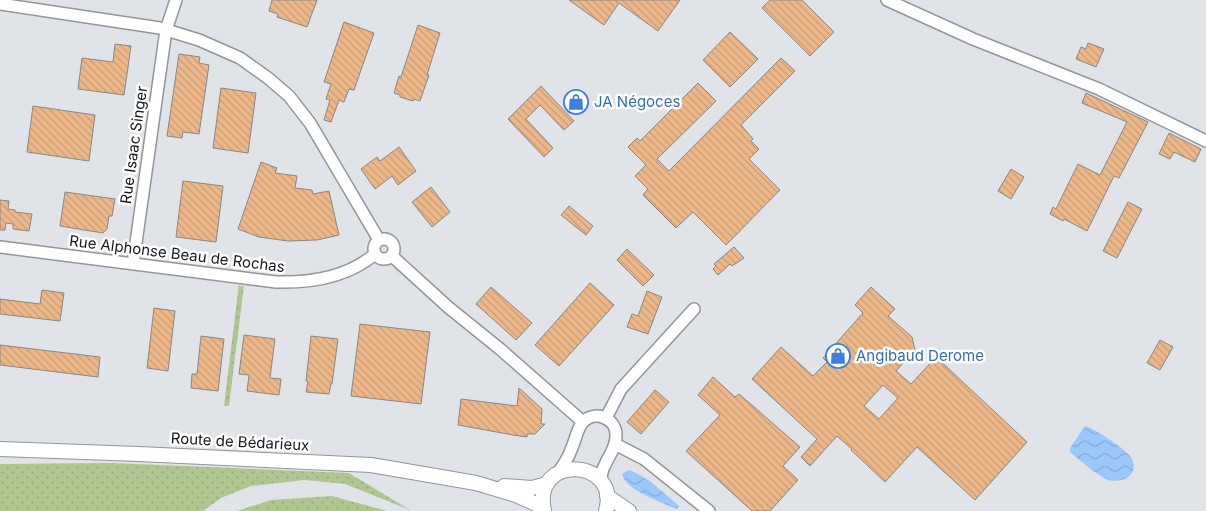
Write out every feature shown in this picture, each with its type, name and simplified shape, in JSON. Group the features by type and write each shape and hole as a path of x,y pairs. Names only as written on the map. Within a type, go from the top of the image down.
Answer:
{"main road":[{"name":"Route de Bédarieux","path":"0,449 372,465 476,483 532,488 566,470 575,468 593,473 600,480"},
{"path":"544,510 542,501 552,479"},
{"path":"600,480 607,496 606,511"},
{"name":"Route de Bédarieux","path":"476,483 516,495 536,504 544,510"},
{"path":"607,496 630,511"}],"street":[{"name":"Rue Isaac Singer","path":"133,264 166,30 176,0"},
{"path":"887,0 973,40 1100,89 1206,141"},
{"path":"0,4 166,30 199,40 234,54 268,78 289,96 310,123 379,240"},
{"path":"386,239 392,242 395,249 392,256 381,259 375,254 374,246 379,240 386,239"},
{"name":"Rue Alphonse Beau de Rochas","path":"0,248 276,282 296,282 334,276 359,266 375,254"},
{"path":"392,256 448,307 500,349 583,422"},
{"path":"606,418 622,389 694,309"},
{"path":"552,479 568,458 583,422 592,417 606,418 616,428 615,444 605,464 600,480"},
{"path":"615,444 644,459 709,511"}],"green space":[{"path":"239,284 241,287 244,285 229,406 224,406"},
{"path":"111,463 349,473 410,510 345,484 304,480 251,486 221,498 203,511 0,511 0,464"},
{"path":"332,496 387,511 237,511 271,500"}],"water":[{"path":"1085,426 1110,440 1129,455 1134,465 1130,475 1115,481 1104,478 1070,452 1070,448"},
{"path":"629,470 656,486 679,506 677,509 637,491 625,480 622,474"}],"building":[{"path":"272,0 317,0 307,27 277,17 278,14 269,11"},
{"path":"569,0 680,0 658,31 619,3 604,25"},
{"path":"770,0 802,0 834,32 810,56 762,8"},
{"path":"344,22 374,33 354,90 349,89 344,102 339,100 331,122 324,120 330,100 326,99 331,84 324,82"},
{"path":"418,25 440,33 420,101 414,99 413,101 394,93"},
{"path":"730,32 758,59 730,87 703,60"},
{"path":"1088,43 1104,49 1096,67 1076,59 1081,47 1086,49"},
{"path":"115,44 131,46 124,95 78,89 82,58 113,62"},
{"path":"179,54 200,57 199,63 209,65 199,134 183,132 182,138 167,136"},
{"path":"781,58 795,71 741,125 753,139 751,141 759,149 749,159 780,190 726,245 693,212 676,228 643,195 648,189 635,176 646,165 628,147 637,138 640,141 698,83 716,101 657,159 669,171"},
{"path":"541,86 574,121 564,130 540,105 526,119 553,148 544,157 508,119"},
{"path":"221,88 256,93 248,153 213,148"},
{"path":"1086,93 1148,122 1119,178 1114,176 1087,231 1050,214 1053,207 1056,209 1078,164 1100,175 1127,122 1082,103"},
{"path":"33,106 95,115 89,161 27,152"},
{"path":"1169,133 1201,149 1195,162 1174,152 1170,159 1159,154"},
{"path":"399,147 416,171 398,185 392,176 375,189 361,169 377,157 380,161"},
{"path":"261,162 277,168 275,173 297,176 295,188 312,190 313,194 329,191 339,235 317,240 288,241 259,237 238,229"},
{"path":"1011,169 1024,177 1011,199 998,191"},
{"path":"183,181 223,186 216,242 176,237"},
{"path":"431,187 450,212 432,227 412,202"},
{"path":"65,192 115,199 107,229 103,233 60,226"},
{"path":"0,200 9,201 8,209 15,210 15,212 32,214 29,231 13,229 13,224 6,223 5,230 0,230"},
{"path":"1128,202 1142,209 1117,258 1103,251"},
{"path":"569,206 593,226 586,235 561,215"},
{"path":"734,247 744,258 732,266 730,264 718,275 713,269 716,266 714,264"},
{"path":"627,249 654,275 643,286 617,260"},
{"path":"590,283 614,305 559,366 535,345"},
{"path":"491,287 532,323 516,340 476,304"},
{"path":"871,287 895,309 888,316 912,337 915,350 896,371 911,384 936,357 1027,442 975,500 917,447 885,482 837,436 810,466 801,457 817,439 752,379 781,347 813,376 827,362 823,358 863,313 855,305","holes":["883,385 898,398 879,419 864,406"]},
{"path":"42,290 64,293 60,321 0,314 0,299 40,304"},
{"path":"647,291 662,297 648,334 627,327 632,314 638,316"},
{"path":"154,308 175,311 168,371 147,368"},
{"path":"360,324 430,332 421,404 351,396"},
{"path":"244,335 275,339 270,378 281,379 279,395 247,391 249,375 239,374"},
{"path":"201,336 224,339 218,391 191,388 192,374 197,374"},
{"path":"311,336 338,339 329,394 306,392"},
{"path":"1160,340 1173,347 1160,370 1147,363"},
{"path":"0,345 100,357 98,377 0,365"},
{"path":"713,377 735,397 739,394 800,447 783,466 798,480 770,511 752,511 686,451 720,415 698,395"},
{"path":"519,388 542,409 541,424 545,424 535,434 527,434 527,437 458,425 461,399 517,406"},
{"path":"655,390 669,402 641,434 627,422"}],"place":[{"name":"JA Négoces","path":"576,102"},
{"name":"Angibaud Derome","path":"838,356"}]}
